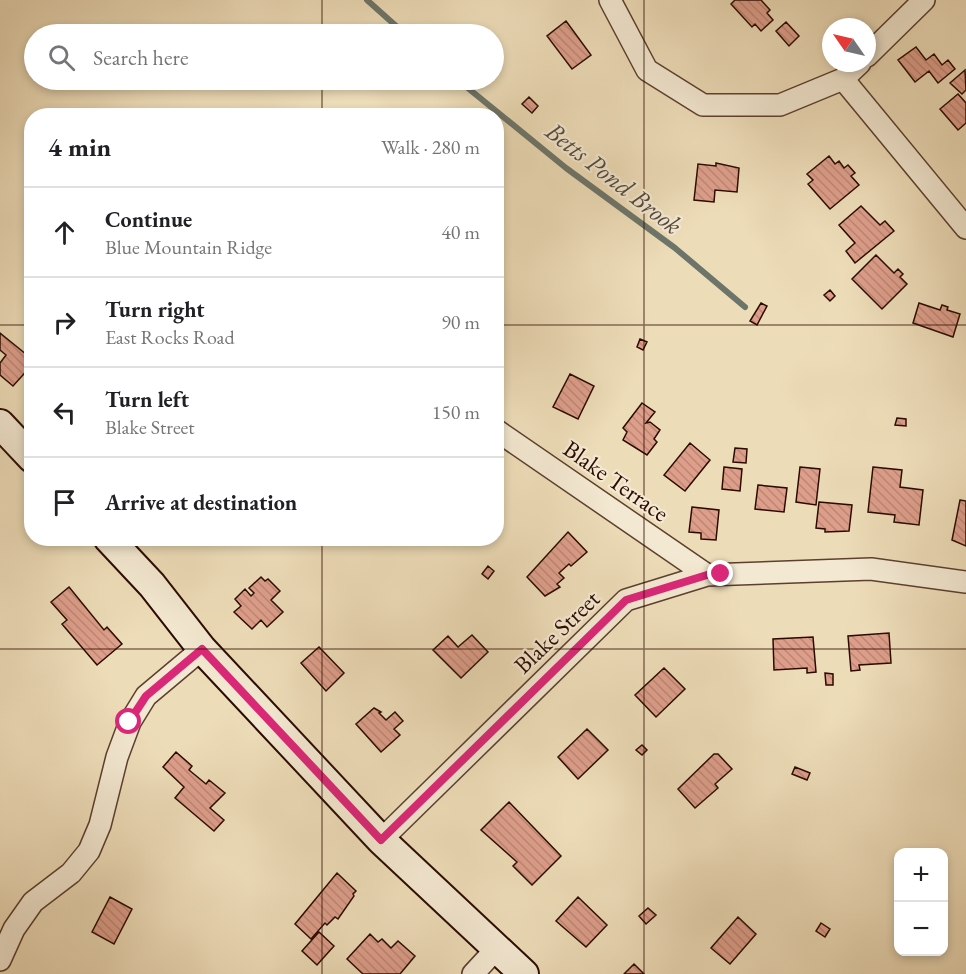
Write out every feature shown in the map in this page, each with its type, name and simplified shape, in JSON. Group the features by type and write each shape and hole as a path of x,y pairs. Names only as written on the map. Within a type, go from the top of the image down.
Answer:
{"street":[{"path":"610,0 646,70 703,105 780,105 843,79 850,72"},
{"path":"876,47 924,0"},
{"path":"843,79 966,228"},
{"path":"0,424 24,450"},
{"name":"Blake Terrace","path":"504,435 707,575"},
{"path":"115,546 152,585 202,649 381,840 524,974"},
{"name":"Blake Street","path":"381,840 626,600 707,575 871,569 966,582"},
{"path":"0,960 14,929 33,902 71,873 89,851 100,825 117,757 129,722 146,696 202,649"},
{"path":"473,974 497,948"}],"building":[{"path":"735,0 761,0 770,10 767,13 773,20 761,31 755,24 752,27 731,4"},
{"path":"566,21 591,55 572,69 547,36"},
{"path":"786,22 799,36 789,46 776,31"},
{"path":"916,47 926,60 934,54 942,65 948,60 955,69 938,83 929,71 915,82 898,60"},
{"path":"965,70 966,90 962,94 950,83"},
{"path":"958,94 966,103 966,123 958,130 940,109"},
{"path":"529,97 538,106 532,113 522,104"},
{"path":"829,156 835,164 839,161 844,168 848,165 855,173 851,176 859,185 830,209 808,184 813,180 807,174"},
{"path":"716,163 739,168 737,192 715,190 714,202 694,200 698,164 716,166"},
{"path":"861,206 880,225 885,221 894,231 855,263 846,251 855,243 839,225"},
{"path":"876,255 894,273 898,269 903,274 900,277 907,284 882,309 852,279"},
{"path":"830,290 835,296 830,301 824,295"},
{"path":"761,303 767,306 757,325 750,321"},
{"path":"919,303 940,310 942,305 948,307 947,310 960,314 953,337 913,323"},
{"path":"0,333 24,352 24,374 13,386 0,375 0,363 6,355 0,350"},
{"path":"640,339 647,342 643,350 637,347"},
{"path":"570,374 594,386 578,419 553,407"},
{"path":"642,403 655,412 646,423 650,422 660,430 654,439 657,442 647,455 623,440 627,432 623,428"},
{"path":"897,418 906,419 906,426 895,425"},
{"path":"690,443 710,460 685,491 664,475"},
{"path":"735,448 747,449 746,463 733,462"},
{"path":"724,467 742,469 740,491 722,489"},
{"path":"800,467 820,469 816,505 796,502"},
{"path":"873,467 902,470 900,487 923,490 919,525 894,522 895,515 868,512"},
{"path":"758,485 787,488 784,512 755,509"},
{"path":"960,500 966,501 966,546 952,540"},
{"path":"819,502 852,505 849,531 825,532 825,529 816,528"},
{"path":"692,507 719,510 716,540 701,539 701,533 689,532"},
{"path":"568,532 587,552 559,573 564,578 557,584 560,587 545,596 527,577"},
{"path":"488,566 494,571 488,579 482,574"},
{"path":"261,577 265,581 268,579 280,591 271,600 283,612 267,627 261,620 252,629 234,612 241,606 235,599 245,589 251,596 254,593 249,588"},
{"path":"69,587 104,630 107,627 122,644 97,665 62,624 67,620 51,602"},
{"path":"889,633 891,663 859,665 860,670 851,671 848,636"},
{"path":"472,635 488,652 461,678 433,650 448,636 458,647"},
{"path":"813,637 816,672 807,673 807,668 774,670 773,639"},
{"path":"319,647 344,673 326,691 301,663"},
{"path":"664,668 685,689 656,717 635,695"},
{"path":"825,673 833,674 833,685 826,685"},
{"path":"374,708 381,712 379,713 386,720 395,712 403,721 394,729 400,735 381,752 356,724"},
{"path":"587,729 608,750 578,779 558,757"},
{"path":"642,745 647,750 642,755 636,750"},
{"path":"176,752 192,766 189,770 206,784 209,780 225,793 210,808 224,820 214,831 175,798 184,787 163,767"},
{"path":"714,754 718,754 732,769 715,784 718,788 695,808 678,789"},
{"path":"795,767 810,773 807,780 792,774"},
{"path":"509,802 561,856 532,885 513,866 517,862 481,830"},
{"path":"337,873 356,891 338,919 335,917 327,925 325,923 311,939 295,924"},
{"path":"110,897 132,909 114,944 92,932"},
{"path":"578,897 607,925 586,947 556,921"},
{"path":"648,908 656,915 646,924 639,916"},
{"path":"738,917 756,934 730,964 711,948"},
{"path":"821,923 830,929 825,937 816,931"},
{"path":"319,932 334,946 317,965 302,951"},
{"path":"370,934 378,942 382,939 391,948 398,941 415,956 400,974 363,974 347,959"},
{"path":"634,964 644,974 624,974"}],"waterway":[{"name":"Betts Pond Brook","path":"367,0 394,24"},
{"name":"Betts Pond Brook","path":"470,90 492,108"},
{"name":"Betts Pond Brook","path":"504,117 566,168 675,248 745,307"}],"route":[{"path":"129,722 146,696 202,649 381,840 626,600 707,575 721,574"}]}
